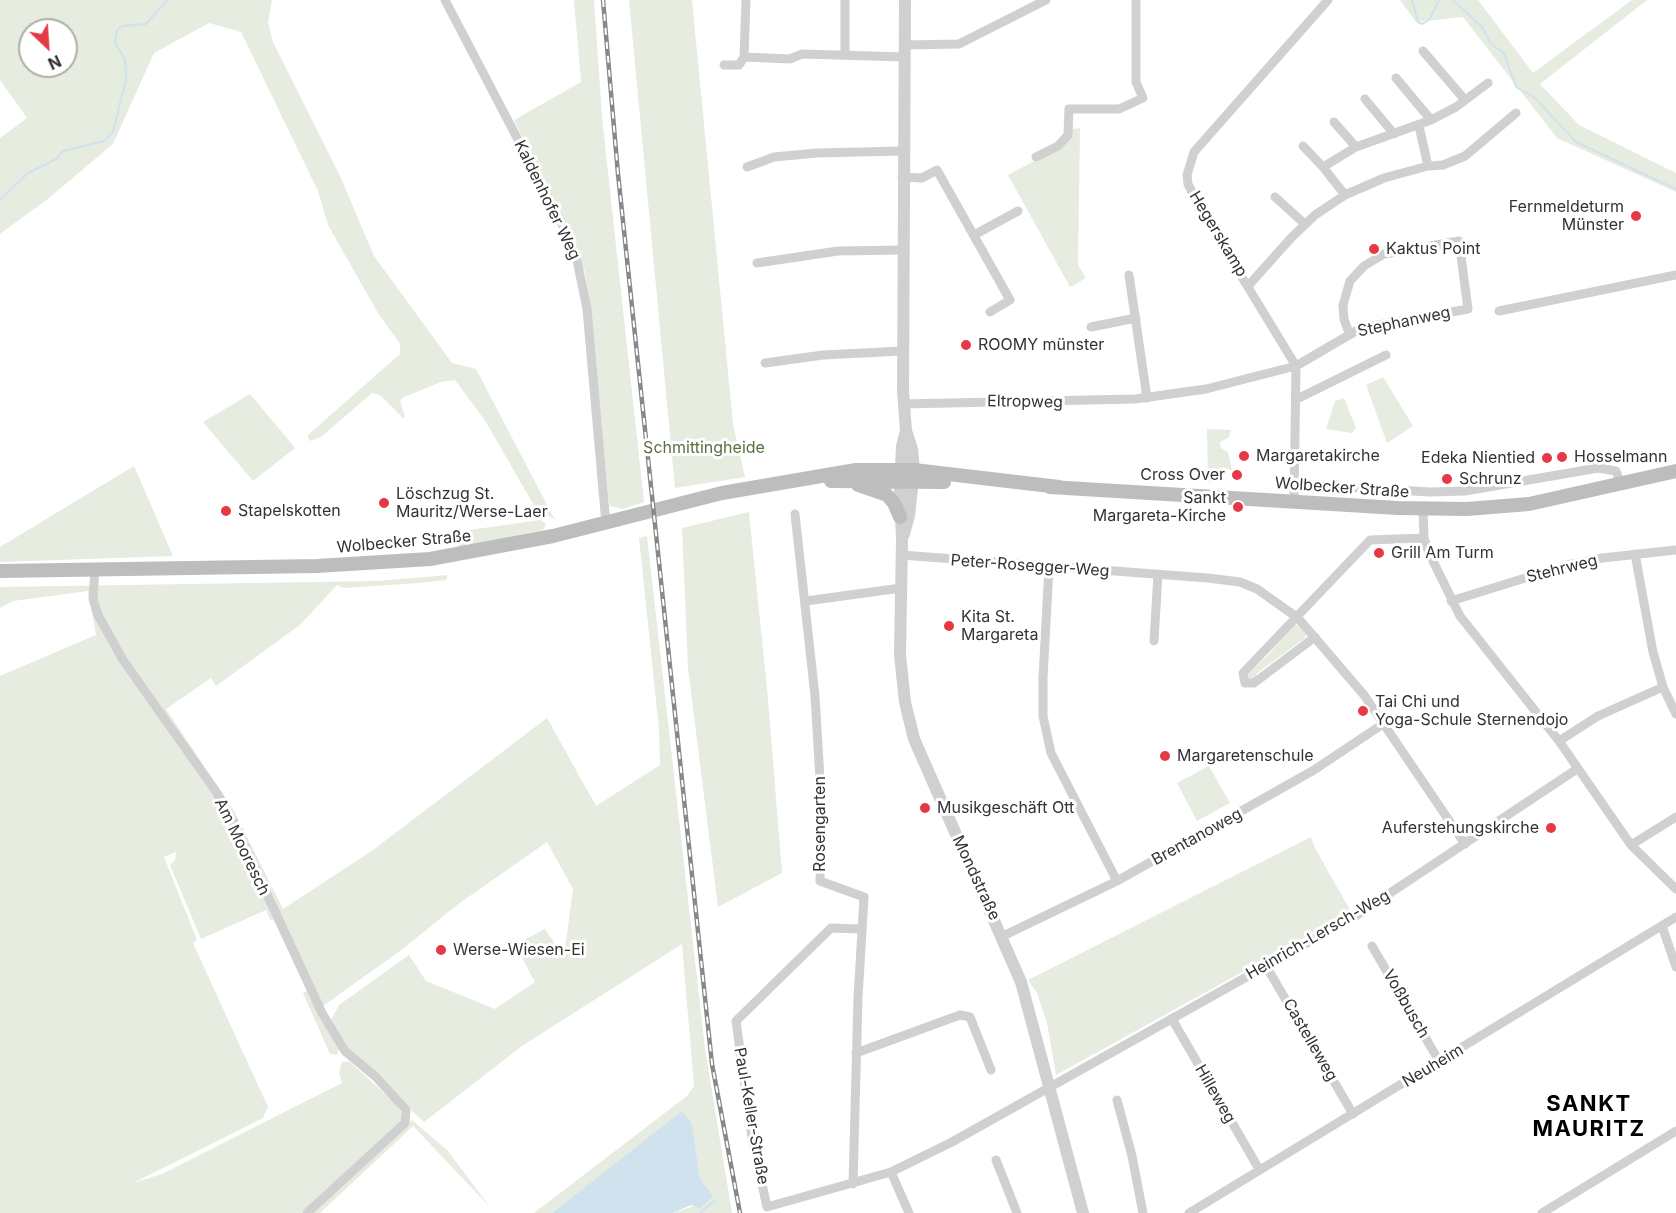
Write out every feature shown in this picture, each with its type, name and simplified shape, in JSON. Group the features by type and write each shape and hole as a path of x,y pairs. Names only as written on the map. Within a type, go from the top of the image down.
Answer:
{"main road":[{"name":"Wolbecker Straße","path":"0,571 317,566 430,560 495,549 606,524 722,493 856,470 1059,487 1424,509 1500,508 1529,504 1676,471"},
{"name":"Wolbecker Straße","path":"803,478 838,482 907,475"},
{"path":"838,482 883,492 894,503 900,517"}],"street":[{"name":"Kaldenhofer Weg","path":"445,0 561,222 577,260 588,309 606,524"},
{"path":"724,65 739,65 744,57 746,0"},
{"path":"845,0 845,55"},
{"path":"905,0 902,151 903,404 906,431 912,449 907,475"},
{"path":"744,57 790,59 802,54 845,55 959,44 1046,0"},
{"path":"1058,109 1119,109 1143,98 1136,82 1136,0"},
{"name":"Hegerskamp","path":"1294,502 1296,366 1193,196 1188,184 1188,168 1194,152 1328,0"},
{"path":"1423,51 1465,100"},
{"path":"1396,78 1431,120"},
{"path":"1323,167 1356,147 1431,120 1488,83"},
{"path":"1365,99 1394,134"},
{"path":"1036,157 1058,146 1068,135 1069,109"},
{"path":"1248,286 1305,225 1345,195 1384,178 1428,166 1443,165 1465,156 1516,113"},
{"path":"1334,122 1356,147"},
{"path":"1419,126 1428,166"},
{"path":"1303,146 1345,195"},
{"path":"747,167 774,157 902,151"},
{"path":"902,177 922,178 937,170 1010,300 990,312"},
{"path":"1275,197 1305,225"},
{"path":"974,235 1018,211"},
{"name":"Stephanweg","path":"1296,366 1361,328 1468,309 1459,241 1384,254 1364,266 1350,281 1343,305 1344,319 1349,333"},
{"path":"757,263 838,251 902,250"},
{"path":"1129,275 1147,398"},
{"path":"1499,311 1676,275"},
{"path":"1091,327 1136,318"},
{"path":"765,363 823,355 903,351"},
{"path":"1297,399 1386,355"},
{"name":"Eltropweg","path":"903,404 1080,402 1147,398 1216,387 1296,366"},
{"name":"Wolbecker Straße","path":"1294,484 1430,492 1465,491 1598,468 1616,471 1620,482"},
{"name":"Mondstraße","path":"907,475 900,517 902,678 914,739 1003,936 1032,1015 1083,1213"},
{"name":"Mondstraße","path":"902,541 909,516 907,475"},
{"path":"1424,509 1424,538 1435,569 1451,601 1559,741 1631,845 1676,889"},
{"name":"Rosengarten","path":"795,514 806,601 821,795 820,881 864,897 856,1053 853,1184"},
{"path":"1315,637 1254,683 1245,683 1244,673 1370,540 1424,538"},
{"name":"Stehrweg","path":"1451,601 1567,565 1676,550"},
{"path":"1635,554 1650,638 1663,687 1673,703 1676,714"},
{"name":"Peter-Rosegger-Weg","path":"901,555 1240,582 1269,595 1298,618 1364,695 1465,844"},
{"path":"1049,567 1042,678 1043,716 1051,753 1117,881"},
{"name":"Am Mooresch","path":"95,569 93,600 98,615 123,660 228,813 322,1013 345,1051 397,1098 406,1110 405,1123 307,1213"},
{"path":"1154,641 1158,574"},
{"path":"806,601 901,588"},
{"path":"1559,741 1598,716 1663,687"},
{"name":"Brentanoweg","path":"1003,936 1117,881 1314,770 1383,724"},
{"name":"Heinrich-Lersch-Weg","path":"1051,1086 1357,915 1578,769"},
{"path":"1631,845 1676,817"},
{"name":"Neuheim","path":"1189,1213 1676,917"},
{"path":"1662,926 1676,967"},
{"name":"Paul-Keller-Straße","path":"861,929 831,928 736,1021 752,1138 767,1207 891,1172 1051,1086"},
{"name":"Voßbusch","path":"1372,946 1439,1061"},
{"name":"Castelleweg","path":"1266,966 1353,1114"},
{"path":"856,1053 960,1015 970,1017 991,1070"},
{"name":"Hilleweg","path":"1172,1019 1259,1169"},
{"path":"1116,1100 1132,1156 1143,1213"},
{"path":"1542,1213 1676,1131"},
{"path":"996,1160 1017,1213"},
{"path":"891,1172 909,1213"}],"green space":[{"path":"0,0 272,0 268,22 273,42 340,176 374,256 452,363 476,369 555,520 535,507 484,419 455,380 441,382 404,397 400,401 405,417 403,418 380,395 372,393 321,437 309,441 308,435 400,354 400,344 378,313 328,225 318,191 241,32 209,23 154,53 113,144 49,198 0,234 0,138 27,118 0,80"},
{"path":"574,0 594,0 602,117 644,502 623,509 610,506 608,494 585,272 576,244 514,120 581,82"},
{"name":"Schmittingheide","path":"629,0 692,0 733,424 745,477 675,488"},
{"path":"1400,0 1478,0 1533,73 1632,0 1647,0 1540,84 1579,125 1676,173 1676,192 1557,138 1463,17 1416,22"},
{"path":"1080,128 1078,265 1086,278 1070,287 1008,175 1059,148 1073,129"},
{"path":"1383,377 1413,426 1387,443 1366,385"},
{"path":"250,394 295,448 253,481 203,422"},
{"path":"1344,398 1356,428 1352,433 1326,429 1335,401"},
{"path":"1207,429 1231,430 1229,437 1220,442 1221,448 1228,452 1232,470 1223,467 1223,483 1208,482"},
{"path":"134,466 173,556 0,562 0,547"},
{"path":"749,512 768,699 782,873 718,907 688,668 682,528"},
{"path":"541,520 546,524 543,530 463,547 452,544 455,532"},
{"path":"647,536 705,1049 732,1213 673,1213 697,1205 705,1187 700,1179 692,1125 682,1112 552,1213 534,1213 687,1096 694,1086 682,944 522,1046 424,1122 349,1051 330,1022 339,1005 409,955 426,981 495,1009 535,982 520,954 527,948 526,939 545,929 564,957 573,889 547,842 457,905 404,948 323,1006 281,915 271,921 266,910 201,939 170,865 175,860 176,852 164,857 197,940 193,943 268,1107 263,1118 133,1183 162,1174 342,1083 339,1073 342,1062 350,1062 396,1104 401,1113 401,1122 301,1213 0,1213 0,676 96,635 88,591 13,601 0,608 0,587 378,581 448,575 446,580 419,583 344,588 337,585 301,624 216,686 211,678 166,709 234,811 283,909 373,850 547,718 596,806 660,765 659,729 639,538"},
{"path":"1293,625 1297,625 1306,633 1305,638 1251,680 1248,674 1270,653"},
{"path":"1209,766 1230,803 1197,821 1177,783"},
{"path":"1311,837 1351,912 1056,1075 1047,1023 1037,993 1028,980"},
{"path":"307,991 339,1049 337,1055 330,1054 303,993"},
{"path":"412,1120 447,1150 490,1207 413,1126 320,1213 312,1213"}],"water":[{"path":"682,1111 692,1124 700,1179 713,1196 700,1208 691,1205 673,1213 552,1213"}],"waterway":[{"path":"0,200 28,173 56,159 63,151 104,141 113,132 126,79 125,59 115,43 117,30 123,26 146,24 167,0"},
{"path":"1412,0 1418,22 1422,24 1429,20 1439,0"},
{"path":"1453,0 1482,27 1491,44 1504,53 1516,87 1534,97 1576,142 1676,189"},
{"path":"700,1213 715,1200"}],"railway":[{"path":"603,0 618,174 712,1064 740,1213"}],"place":[{"name":"Fernmeldeturm Münster","path":"1636,216"},
{"name":"Kaktus Point","path":"1374,249"},
{"name":"ROOMY münster","path":"966,345"},
{"name":"Margaretakirche","path":"1244,456"},
{"name":"Hosselmann","path":"1562,457"},
{"name":"Edeka Nientied","path":"1547,458"},
{"name":"Cross Over","path":"1237,475"},
{"name":"Schrunz","path":"1447,479"},
{"name":"Löschzug St. Mauritz/Werse-Laer","path":"384,503"},
{"name":"Sankt Margareta-Kirche","path":"1238,507"},
{"name":"Stapelskotten","path":"226,511"},
{"name":"Grill Am Turm","path":"1379,553"},
{"name":"Kita St. Margareta","path":"949,626"},
{"name":"Tai Chi und Yoga-Schule Sternendojo","path":"1363,711"},
{"name":"Margaretenschule","path":"1165,756"},
{"name":"Musikgeschäft Ott","path":"925,808"},
{"name":"Auferstehungskirche","path":"1551,828"},
{"name":"Werse-Wiesen-Ei","path":"441,950"}],"district":[{"name":"SANKT MAURITZ","path":"1589,1116"}]}
